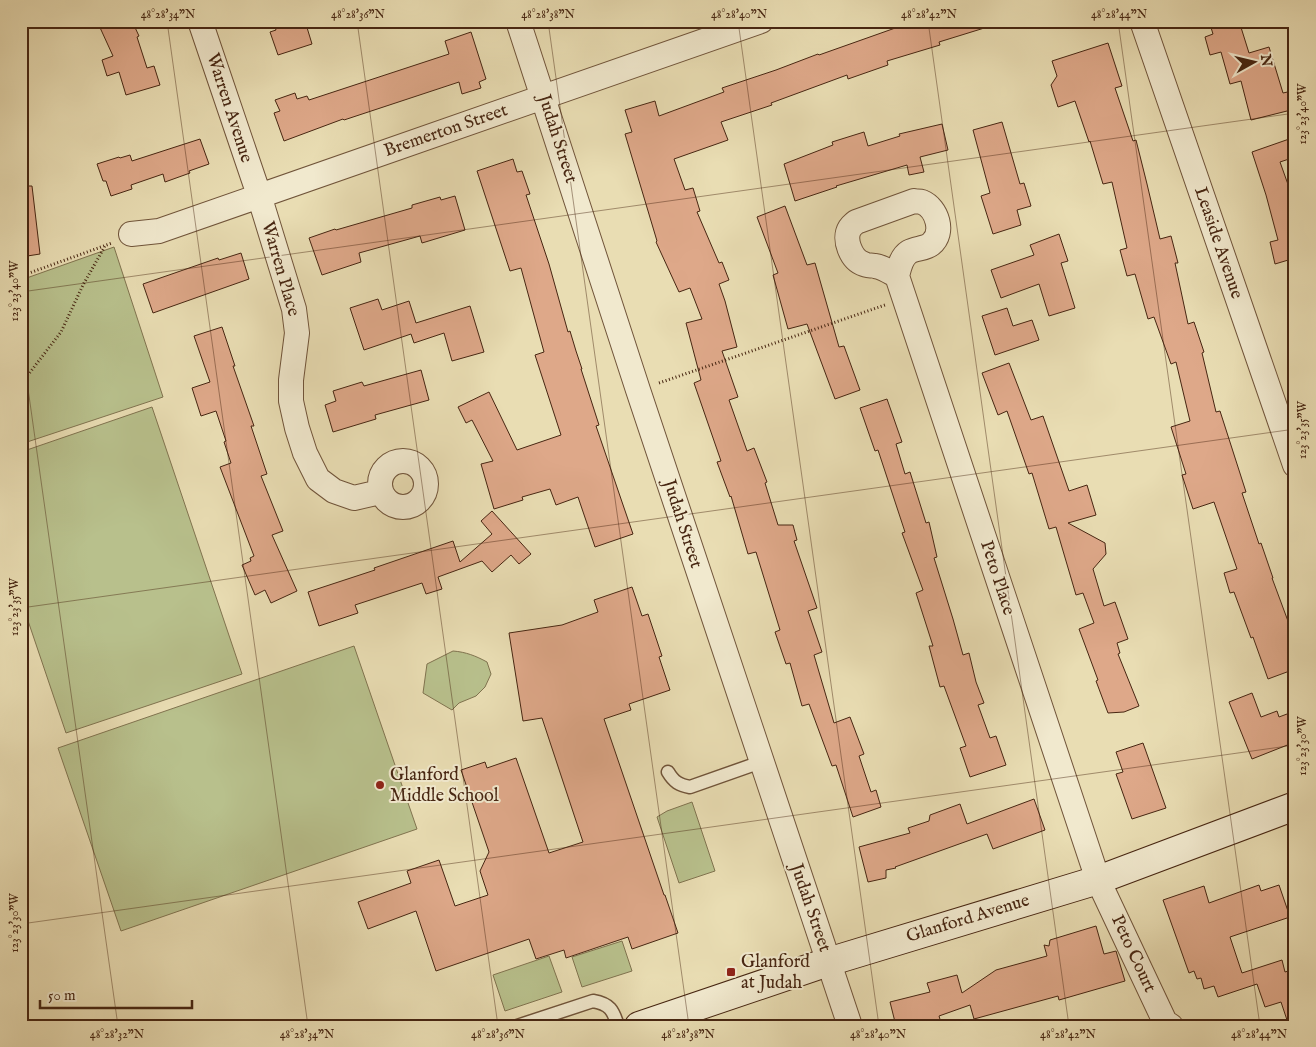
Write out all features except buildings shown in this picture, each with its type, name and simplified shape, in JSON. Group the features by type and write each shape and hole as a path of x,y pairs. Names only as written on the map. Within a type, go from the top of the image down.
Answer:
{"main road":[{"name":"Glanford Avenue","path":"640,1026 828,962 1098,880 1295,806"}],"street":[{"name":"Warren Avenue","path":"200,21 258,196"},
{"name":"Judah Street","path":"518,21 638,390 850,1026"},
{"name":"Bremerton Street","path":"131,234 159,231 761,21"},
{"name":"Leaside Avenue","path":"1142,21 1295,465"},
{"name":"Warren Place","path":"258,196 294,309 297,333 290,402 305,453 318,479 334,491 354,498 380,492"},
{"name":"Peto Place","path":"897,276 1098,880"},
{"name":"Peto Court","path":"1098,880 1165,1022 1171,1026"}],"lane":[{"path":"668,772 673,781 681,786 690,787 761,762"},
{"path":"517,1026 593,1002 604,1003 614,1012 618,1026"}],"path":[{"path":"21,276 105,246 131,234"},
{"path":"21,384 61,332 105,246"},
{"path":"638,390 904,299"}],"green space":[{"path":"114,247 163,397 21,444 21,280"},
{"path":"152,407 242,674 66,733 21,600 21,452"},
{"path":"354,646 417,829 121,931 58,748"},
{"path":"453,651 462,652 487,662 491,674 485,687 476,696 459,703 452,710 423,693 427,664"},
{"path":"692,802 715,871 679,883 657,817 667,811"},
{"path":"622,941 632,971 582,987 572,957"},
{"path":"549,956 562,992 505,1011 493,975"}],"place":[{"name":"Glanford Middle School","path":"380,785"},
{"name":"Glanford at Judah","path":"731,972"}]}
